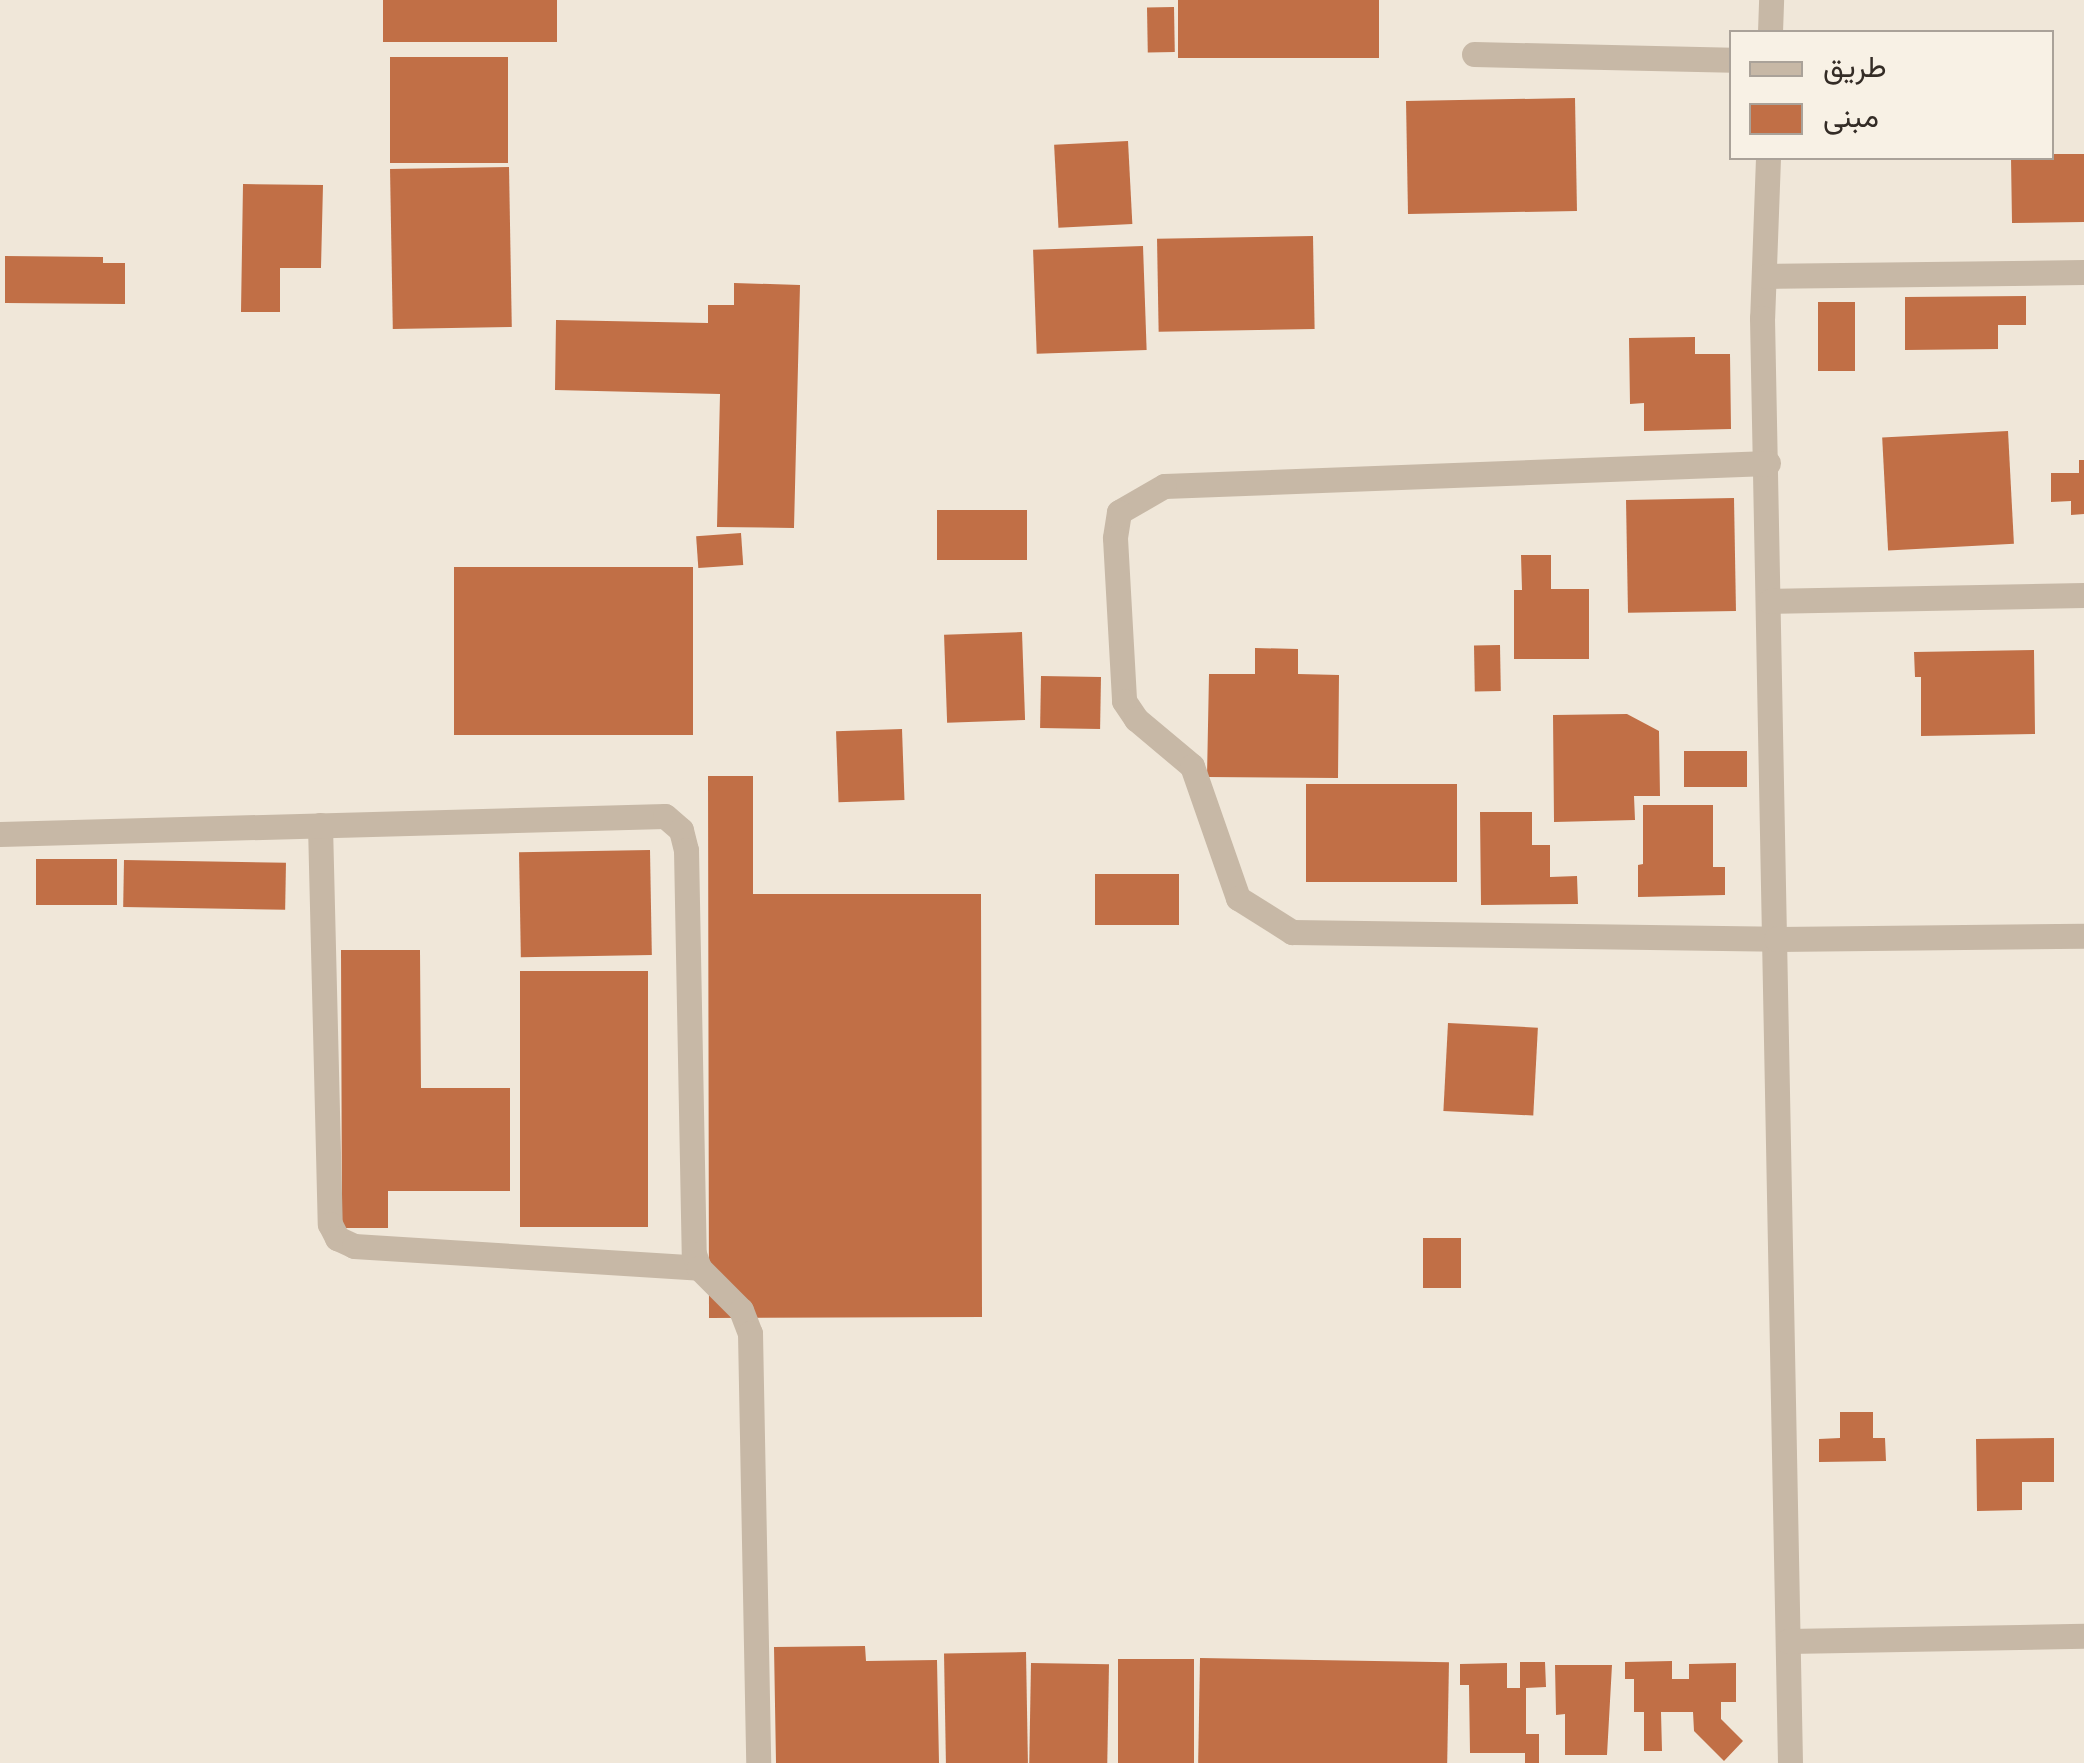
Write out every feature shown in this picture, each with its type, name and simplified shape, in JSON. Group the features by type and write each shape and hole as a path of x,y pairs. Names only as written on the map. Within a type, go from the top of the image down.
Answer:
{"street":[{"path":"1770,30 1771,0"},
{"path":"1474,54 1729,60"},
{"path":"1768,160 1762,318 1768,462 1790,1763"},
{"path":"1766,276 2084,272"},
{"path":"1768,462 1164,486 1119,512 1115,538 1124,701 1136,719 1192,766 1238,898 1292,932 1776,939 2084,936"},
{"path":"1770,601 2084,595"},
{"path":"0,834 665,816 681,830 686,850 694,1254 699,1268 741,1310 750,1333 758,1763"},
{"path":"320,825 330,1224 337,1238 354,1246 699,1268"},
{"path":"1788,1641 2084,1636"}],"building":[{"path":"383,0 557,0 557,42 383,42"},
{"path":"1178,0 1379,0 1379,58 1178,58"},
{"path":"1147,7 1174,7 1175,52 1148,52"},
{"path":"390,57 508,57 508,163 390,163"},
{"path":"1575,98 1577,211 1408,214 1406,101"},
{"path":"1128,141 1132,224 1058,228 1054,145"},
{"path":"2054,154 2084,154 2084,222 2012,223 2011,160 2054,160"},
{"path":"509,167 512,327 393,329 390,169"},
{"path":"243,184 323,185 321,268 280,268 280,312 241,312"},
{"path":"1313,236 1315,329 1159,332 1157,239"},
{"path":"1143,246 1147,350 1037,354 1033,250"},
{"path":"5,256 103,257 103,263 125,263 125,304 5,303"},
{"path":"734,283 800,285 794,528 717,527 720,394 555,390 556,320 708,323 708,305 734,305"},
{"path":"2026,296 2026,325 1998,325 1998,349 1905,350 1905,297"},
{"path":"1818,302 1855,302 1855,371 1818,371"},
{"path":"1695,337 1695,354 1730,354 1731,429 1644,431 1644,403 1630,404 1629,338"},
{"path":"2008,431 2014,544 1888,550 1882,438"},
{"path":"2079,460 2084,460 2084,514 2071,515 2071,501 2051,502 2051,473 2079,473"},
{"path":"1734,498 1736,611 1628,613 1626,500"},
{"path":"937,510 1027,510 1027,560 937,560"},
{"path":"741,533 743,565 698,568 696,536"},
{"path":"1521,555 1551,555 1551,589 1589,589 1589,659 1514,659 1514,590 1522,590"},
{"path":"454,567 693,567 693,735 454,735"},
{"path":"1022,632 1025,720 947,723 944,635"},
{"path":"1474,645 1500,645 1501,691 1475,691"},
{"path":"1255,648 1298,649 1298,674 1339,675 1338,778 1207,777 1209,674 1255,674"},
{"path":"2034,650 2035,734 1921,736 1921,677 1915,677 1914,652"},
{"path":"1041,676 1101,677 1100,729 1040,728"},
{"path":"1627,714 1659,731 1660,796 1634,796 1635,820 1554,822 1553,715"},
{"path":"902,729 904,800 839,802 836,731"},
{"path":"1684,751 1747,751 1747,787 1684,787"},
{"path":"708,776 753,776 753,894 981,894 982,1317 709,1318"},
{"path":"1306,784 1457,784 1457,882 1306,882"},
{"path":"1643,805 1713,805 1713,867 1725,867 1725,895 1638,897 1638,865 1643,864"},
{"path":"1480,812 1532,812 1532,845 1550,845 1550,877 1577,876 1578,904 1481,905"},
{"path":"650,850 652,955 521,957 519,852"},
{"path":"36,859 117,859 117,905 36,905"},
{"path":"124,860 286,863 285,910 123,907"},
{"path":"1095,874 1179,874 1179,925 1095,925"},
{"path":"341,950 420,950 421,1088 510,1088 510,1191 388,1191 388,1228 342,1228"},
{"path":"520,971 648,971 648,1227 520,1227"},
{"path":"1448,1023 1538,1028 1533,1116 1443,1111"},
{"path":"1423,1238 1461,1238 1461,1288 1423,1288"},
{"path":"1840,1412 1873,1412 1873,1438 1885,1438 1886,1461 1819,1462 1819,1439 1840,1438"},
{"path":"2054,1438 2054,1482 2022,1482 2022,1510 1977,1511 1976,1439"},
{"path":"865,1646 866,1661 937,1660 939,1763 776,1763 774,1647"},
{"path":"1026,1652 1028,1763 946,1763 944,1653"},
{"path":"1200,1658 1449,1662 1447,1763 1198,1763"},
{"path":"1118,1659 1194,1659 1194,1763 1118,1763"},
{"path":"1672,1661 1672,1679 1689,1679 1689,1664 1736,1663 1736,1702 1721,1702 1721,1719 1743,1741 1724,1761 1694,1731 1693,1712 1661,1712 1662,1751 1644,1751 1644,1712 1634,1712 1634,1679 1625,1679 1625,1662"},
{"path":"1520,1662 1545,1662 1546,1687 1526,1688 1526,1734 1539,1734 1539,1763 1525,1763 1525,1753 1470,1753 1469,1685 1460,1685 1460,1664 1507,1663 1507,1688 1520,1688"},
{"path":"1031,1663 1109,1664 1107,1763 1029,1763"},
{"path":"1555,1665 1612,1665 1607,1755 1565,1755 1565,1714 1556,1715"}]}
